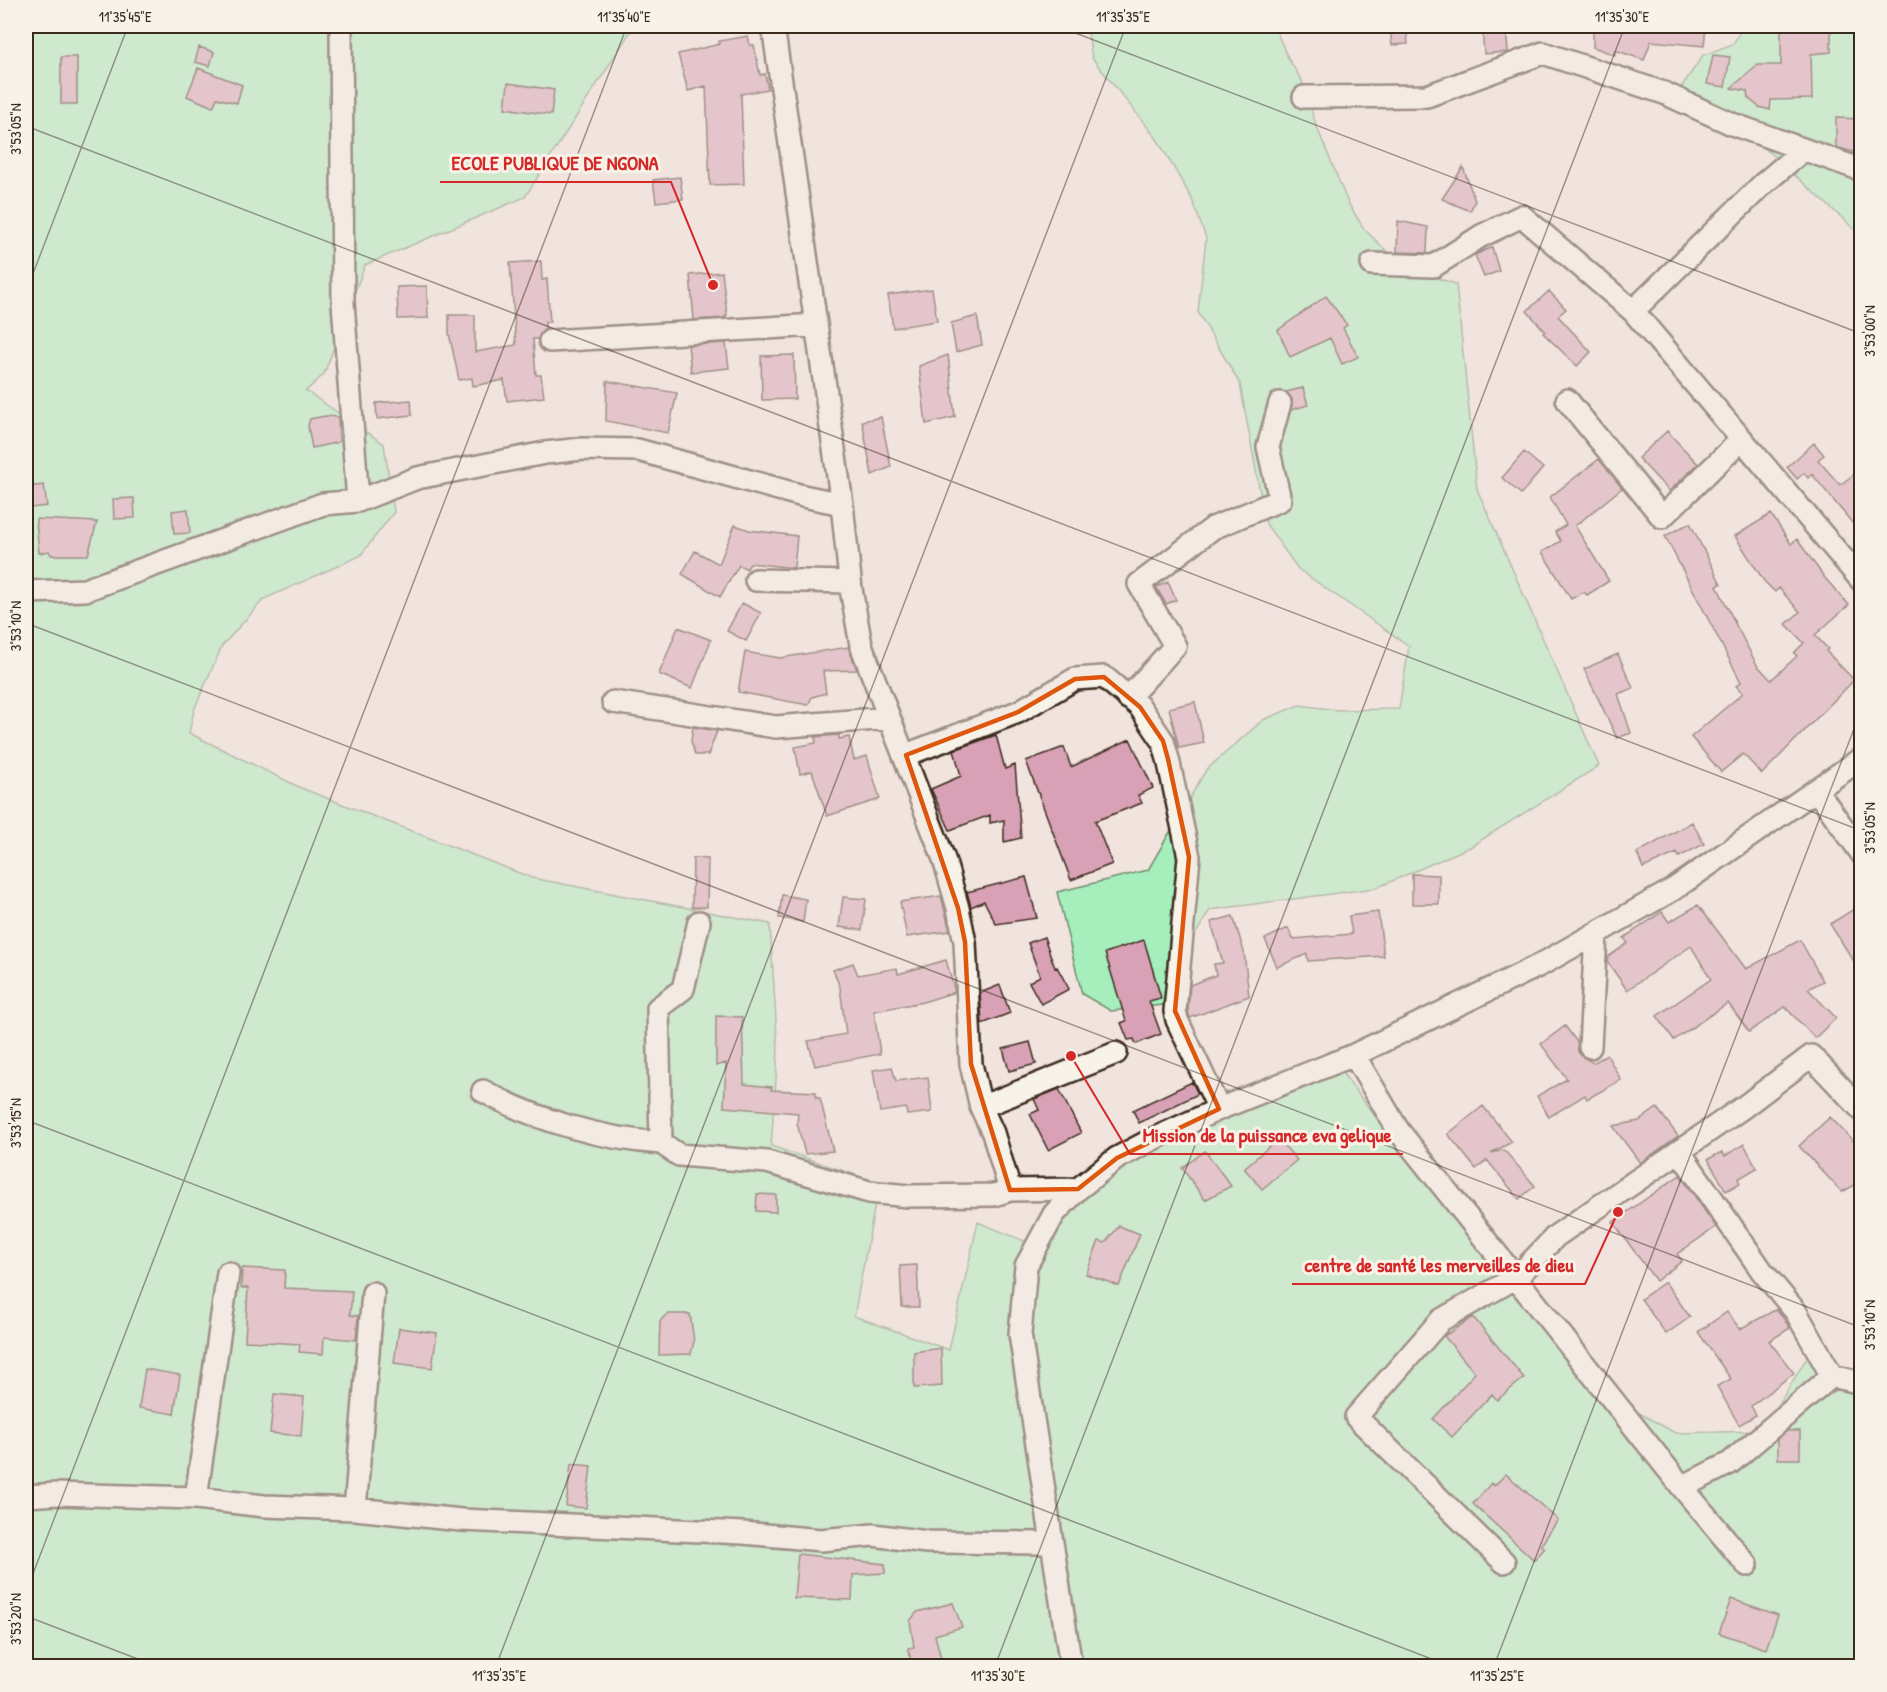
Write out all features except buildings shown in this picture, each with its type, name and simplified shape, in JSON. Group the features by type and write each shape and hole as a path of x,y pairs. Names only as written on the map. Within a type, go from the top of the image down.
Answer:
{"street":[{"path":"341,26 343,303 358,501"},
{"path":"773,26 842,504 850,582 861,645 906,755 944,859 958,908 965,942 971,1064 981,1107 993,1133 1010,1191"},
{"path":"1304,97 1427,96 1543,53 1664,93 1732,124 1802,151 1862,170"},
{"path":"1633,311 1764,184 1802,151"},
{"path":"1372,264 1434,266 1481,236 1522,216 1633,311 1862,581"},
{"path":"550,341 816,325"},
{"path":"1567,400 1662,517 1742,439"},
{"path":"1128,698 1175,646 1139,584 1213,528 1280,500 1268,447 1280,403"},
{"path":"26,592 85,590 323,504 358,501 417,478 545,453 582,449 638,450 803,496 842,504"},
{"path":"756,580 850,582"},
{"path":"906,755 1018,712 1075,679 1104,677 1140,707 1162,741 1185,836 1189,865 1179,946 1176,1020 1219,1109"},
{"path":"613,702 776,727 889,718"},
{"path":"1071,1666 1024,1372 1020,1334 1021,1297 1030,1254 1054,1214 1078,1189 1117,1158 1150,1140 1219,1109 1354,1055 1532,969 1674,890 1862,758"},
{"path":"1817,791 1862,854"},
{"path":"661,1143 658,1008 683,989 699,922"},
{"path":"1590,1047 1596,934"},
{"path":"981,1107 1116,1053"},
{"path":"1354,1055 1398,1130 1457,1207 1517,1276 1682,1487 1747,1565"},
{"path":"1504,1562 1356,1417 1441,1320 1517,1276 1556,1236 1680,1152 1811,1056 1862,1110"},
{"path":"483,1091 501,1101 573,1127 628,1141 661,1143 679,1155 767,1161 869,1192 908,1196 994,1196 1010,1191 1078,1189"},
{"path":"1680,1152 1762,1270 1796,1312 1832,1376 1862,1383"},
{"path":"196,1498 228,1273"},
{"path":"355,1509 373,1293"},
{"path":"1682,1487 1730,1463 1832,1376"},
{"path":"26,1496 196,1498 264,1506 355,1509 461,1520 743,1533 821,1540 873,1535 927,1542 1051,1543"}],"highlighted area":[{"path":"1104,677 1140,707 1163,741 1168,759 1189,857 1175,1011 1219,1109 1117,1158 1078,1189 1010,1190 971,1064 965,942 958,908 906,755 1018,712 1075,679"}],"green space":[{"path":"26,26 634,26 525,197 365,265 324,374 306,391 384,444 394,512 360,556 264,599 222,646 194,710 189,733 301,788 532,878 770,924 778,1052 771,1146 879,1183 854,1316 949,1350 978,1222 1034,1245 1090,1171 1337,1066 1448,1212 1594,1388 1675,1433 1763,1431 1806,1359 1850,1373 1861,1384 1861,1666 26,1666"},
{"path":"1087,26 1274,26 1288,58 1302,81 1316,125 1348,203 1364,229 1404,268 1456,284 1477,489 1599,766 1470,847 1376,888 1210,910 1186,950 1162,1005 1111,1011 1082,994 1057,892 1148,870 1206,770 1263,720 1299,705 1337,710 1399,709 1409,646 1298,569 1266,524 1240,384 1198,312 1206,238 1192,199 1157,139 1092,58"},
{"path":"1743,26 1861,26 1861,235 1748,133 1676,95 1703,55 1733,44"}],"place":[{"name":"ECOLE PUBLIQUE DE NGONA","path":"713,285"},
{"name":"Mission de la puissance eva'gelique","path":"1071,1056"},
{"name":"centre de santé les merveilles de dieu","path":"1618,1212"}]}
